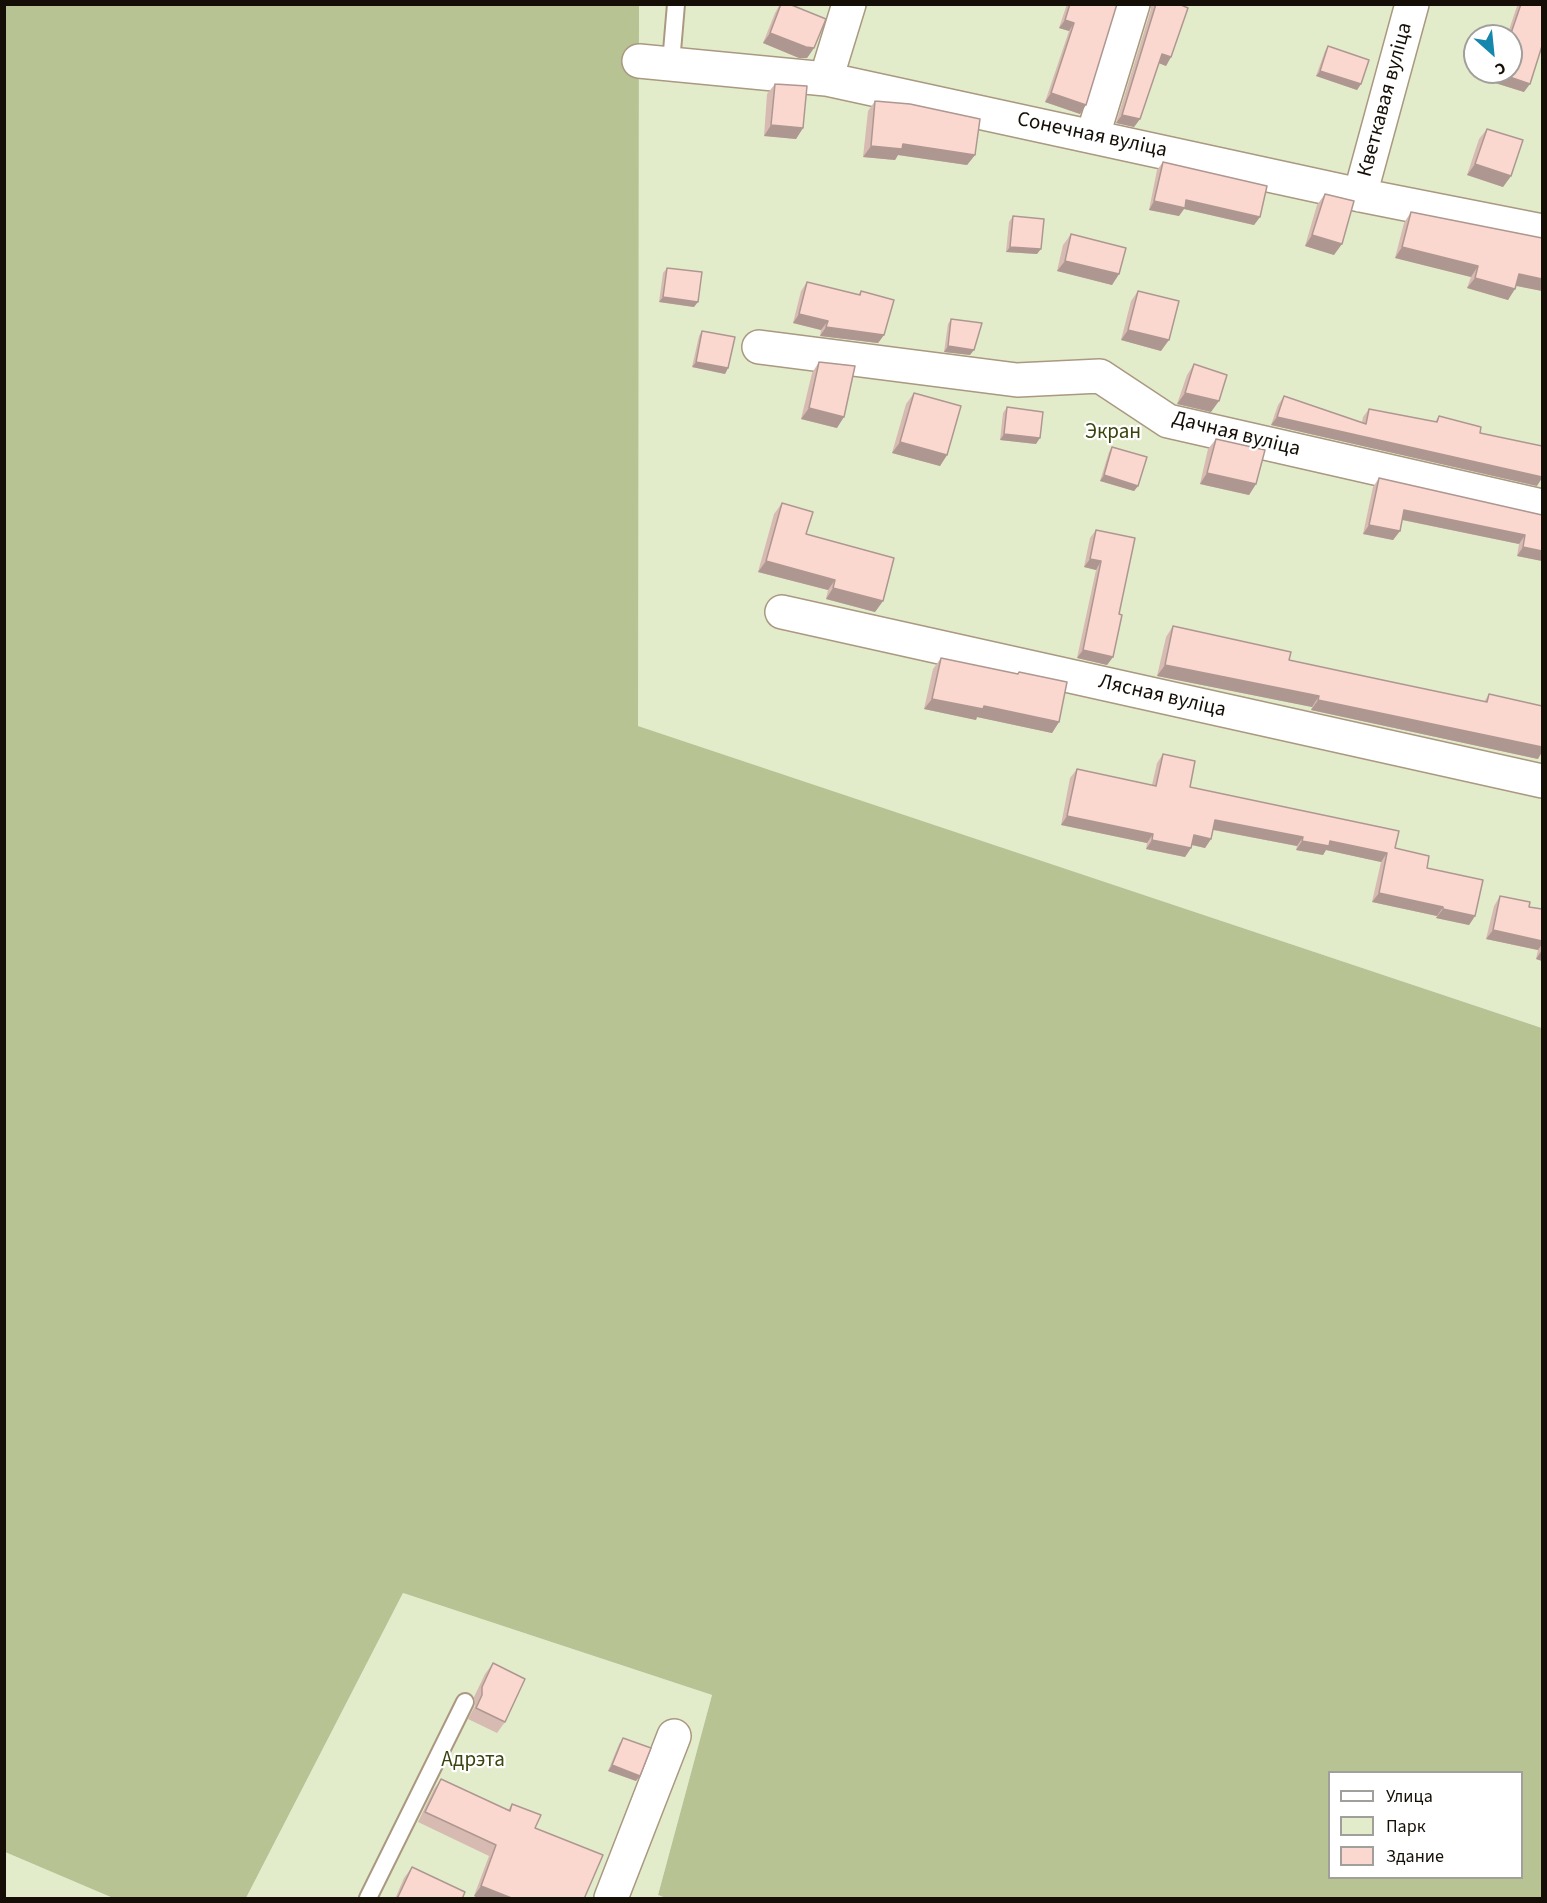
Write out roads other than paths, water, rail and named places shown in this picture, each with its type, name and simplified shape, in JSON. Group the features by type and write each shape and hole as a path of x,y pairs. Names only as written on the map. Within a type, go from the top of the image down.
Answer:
{"street":[{"path":"826,79 849,4"},
{"path":"1093,135 1133,4"},
{"name":"Кветкавая вуліца","path":"1360,195 1412,4"},
{"name":"Сонечная вуліца","path":"655,62 826,79 1093,135 1360,195 1542,231"},
{"name":"Дачная вуліца","path":"759,347 1017,380 1100,376 1168,421 1542,506"},
{"name":"Лясная вуліца","path":"782,612 1542,781"},
{"path":"611,1899 674,1736"}],"lane":[{"path":"655,62 676,4"},
{"path":"368,1899 465,1702"}],"park label":[{"name":"Экран","path":"1113,433"},
{"name":"Адрэта","path":"473,1761"}]}
